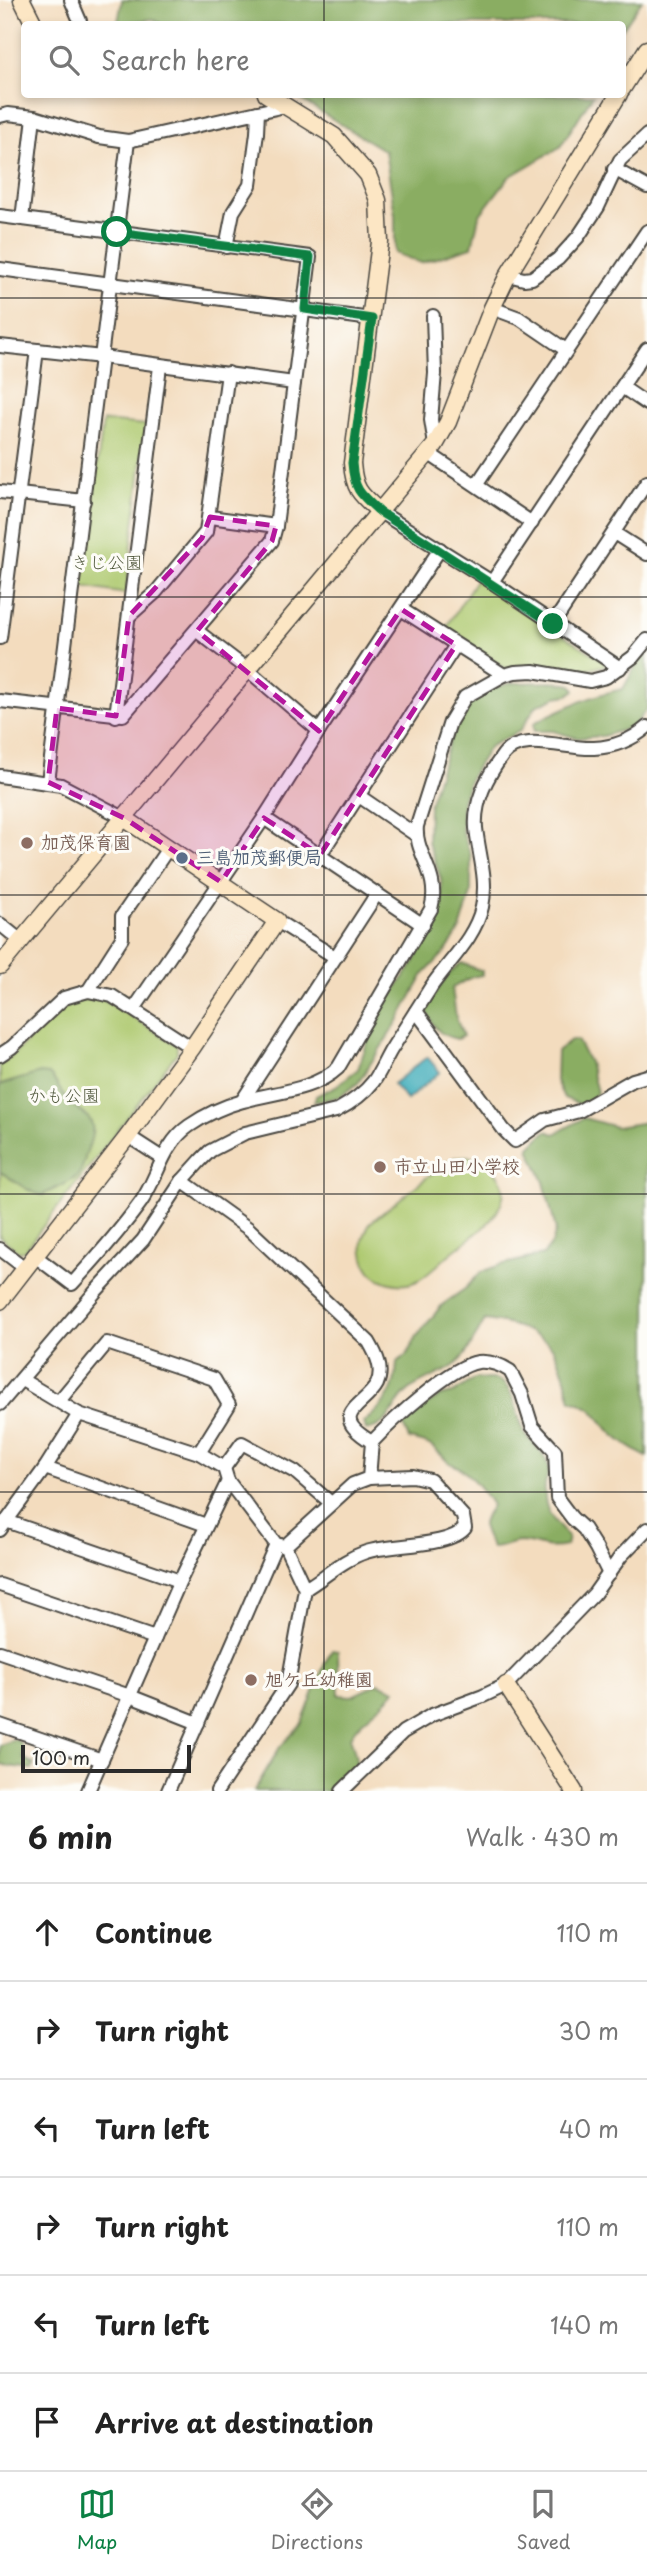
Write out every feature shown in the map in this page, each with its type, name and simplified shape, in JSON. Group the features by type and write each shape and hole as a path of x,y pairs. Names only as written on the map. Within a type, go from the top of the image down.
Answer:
{"street":[{"path":"22,0 32,21"},
{"path":"71,0 80,20"},
{"path":"626,83 647,49"},
{"path":"272,98 334,135 368,174 378,200 380,230 372,319 352,463 355,487 360,495 380,512 621,668"},
{"path":"0,966 431,449 461,390 492,308 508,275 617,98"},
{"path":"0,116 8,114 34,117 99,137 128,141 285,106"},
{"path":"226,247 233,212 250,185 258,112"},
{"path":"22,219 34,117"},
{"path":"508,275 532,278 558,259 578,237 598,207 614,169 627,152 647,135"},
{"path":"48,782 128,141"},
{"path":"614,169 647,187"},
{"path":"0,216 310,257 272,541 127,712 116,716 0,701"},
{"path":"477,484 647,231"},
{"path":"0,269 372,319"},
{"path":"492,308 519,318 566,350"},
{"path":"431,449 435,383 433,316"},
{"path":"0,345 294,383"},
{"path":"492,582 647,349"},
{"path":"0,638 37,350"},
{"path":"116,716 160,366"},
{"path":"129,616 156,592 202,538 210,517 228,373"},
{"path":"622,387 647,404"},
{"path":"431,449 532,523"},
{"path":"553,624 647,482"},
{"path":"0,492 84,501"},
{"path":"210,517 276,526"},
{"path":"614,533 647,554"},
{"path":"134,1009 264,818 440,549"},
{"path":"401,608 504,675"},
{"path":"197,631 248,670 319,731"},
{"path":"0,1249 72,1284 112,1241 142,1200 162,1158 186,1128 202,1117 242,1101 307,1085 329,1076 338,1068 423,925 435,898 428,864 416,835 418,821 457,707 465,698 504,675 533,671 590,681 606,677 621,668 647,640"},
{"path":"320,855 457,645"},
{"path":"0,1404 96,1290 143,1240 182,1181 210,1151 245,1133 347,1106 373,1082 416,1011 459,950 481,909 484,868 477,828 477,810 489,778 505,752 513,745 525,742 591,749 608,747 626,741 647,727"},
{"path":"0,776 48,782 76,792 124,818 335,957"},
{"path":"359,796 416,835"},
{"path":"264,818 423,925"},
{"path":"88,991 122,938 122,916 169,847"},
{"path":"242,1101 376,895"},
{"path":"0,1301 128,1136 192,1048 278,921"},
{"path":"0,924 21,941"},
{"path":"0,1055 64,998 88,991 107,994 192,1048"},
{"path":"416,1011 515,1141 545,1119 579,1111 633,1080 647,1076"},
{"path":"128,1136 162,1158"},
{"path":"182,1181 249,1229 369,1342 377,1356 380,1374 377,1384 354,1406 351,1421 355,1431 372,1442"},
{"path":"59,1401 107,1343 214,1379 229,1405 199,1453"},
{"path":"369,1478 372,1442 408,1406 463,1368 477,1362 500,1365 514,1376 532,1426 555,1451 557,1498 584,1529 597,1548 609,1574"},
{"path":"22,1380 79,1414 199,1453 224,1468 228,1481 281,1545 305,1589 288,1684 217,1791"},
{"path":"79,1414 45,1468 3,1526 180,1581"},
{"path":"224,1468 242,1443 295,1472 331,1503"},
{"path":"45,1468 206,1525"},
{"path":"168,1791 281,1545 353,1484 369,1478 413,1476 430,1480 463,1516 466,1528 454,1536 367,1552 305,1589"},
{"path":"88,1791 180,1581 228,1481"},
{"path":"342,1791 403,1732 432,1715 506,1685 594,1594 621,1556 647,1528"},
{"path":"0,1585 155,1638"},
{"path":"0,1652 130,1696 198,1723"},
{"path":"506,1685 573,1791"},
{"path":"0,1725 102,1760"}],"highlighted area":[{"path":"210,517 276,526 272,541 197,631 319,731 401,609 456,645 320,855 264,818 221,882 124,818 48,782 57,708 116,716 129,616 202,538"}],"green space":[{"path":"122,0 642,0 626,24 626,21 118,21"},
{"path":"298,98 591,98 560,147 509,177 479,216 472,247 421,263 395,253 395,215 385,151"},
{"name":"きじ公園","path":"103,421 146,425 126,594 82,587"},
{"path":"476,580 607,663 604,666 564,673 506,669 458,640 445,629"},
{"path":"647,651 647,709 633,727 603,736 577,738 553,731 534,731 534,723 555,712 589,698 623,689"},
{"path":"555,682 572,685 575,690 536,706 520,731 490,746 471,776 462,800 462,831 471,856 471,893 460,930 446,951 424,974 398,1021 358,1083 339,1097 314,1102 316,1096 336,1086 358,1069 376,1017 414,963 442,905 441,879 428,842 429,805 450,740 464,709 487,690 511,683"},
{"path":"462,963 482,971 482,975 472,977 452,988 456,1017 463,1036 457,1039 437,1029 426,1009 447,976"},
{"name":"かも公園","path":"84,998 103,999 177,1045 177,1053 24,1251 19,1252 0,1237 0,1065 62,1010"},
{"path":"571,1040 577,1040 589,1062 597,1092 592,1100 581,1105 564,1098 556,1081 557,1051"},
{"path":"40,1073 49,1074 54,1079 65,1097 89,1118 93,1130 77,1176 43,1195 26,1189 0,1172 0,1085"},
{"path":"584,1118 616,1127 647,1122 647,1457 618,1438 592,1410 571,1400 558,1358 545,1341 521,1328 485,1320 468,1350 455,1365 409,1390 385,1421 366,1430 364,1422 384,1402 392,1389 397,1362 406,1356 417,1336 442,1305 466,1288 481,1272 543,1255 552,1243 556,1230 544,1182 529,1148 546,1131 555,1134"},
{"path":"467,1156 485,1163 498,1175 502,1183 502,1200 494,1216 476,1234 417,1281 395,1284 375,1275 364,1259 364,1238 370,1223 446,1162"},
{"path":"476,1378 499,1380 510,1392 523,1430 548,1465 545,1485 547,1508 568,1537 566,1546 547,1547 520,1542 492,1548 483,1526 492,1505 482,1490 465,1472 447,1461 434,1448 409,1439 404,1427 406,1414 440,1396 453,1393"},
{"path":"332,1650 338,1651 339,1695 352,1696 379,1683 395,1690 350,1737 356,1759 353,1778 342,1791 254,1791 280,1747 302,1723"},
{"path":"16,1739 22,1745 23,1758 34,1764 32,1769 0,1765 0,1745"}],"water":[{"path":"427,1057 440,1072 407,1100 393,1084"}],"place":[{"name":"加茂保育園","path":"27,843"},
{"name":"三島加茂郵便局","path":"182,858"},
{"name":"市立山田小学校","path":"380,1167"},
{"name":"旭ケ丘幼稚園","path":"251,1680"}],"route":[{"path":"117,232 310,257 305,309 372,319 352,463 355,487 360,495 380,512 492,582 553,624"}]}
